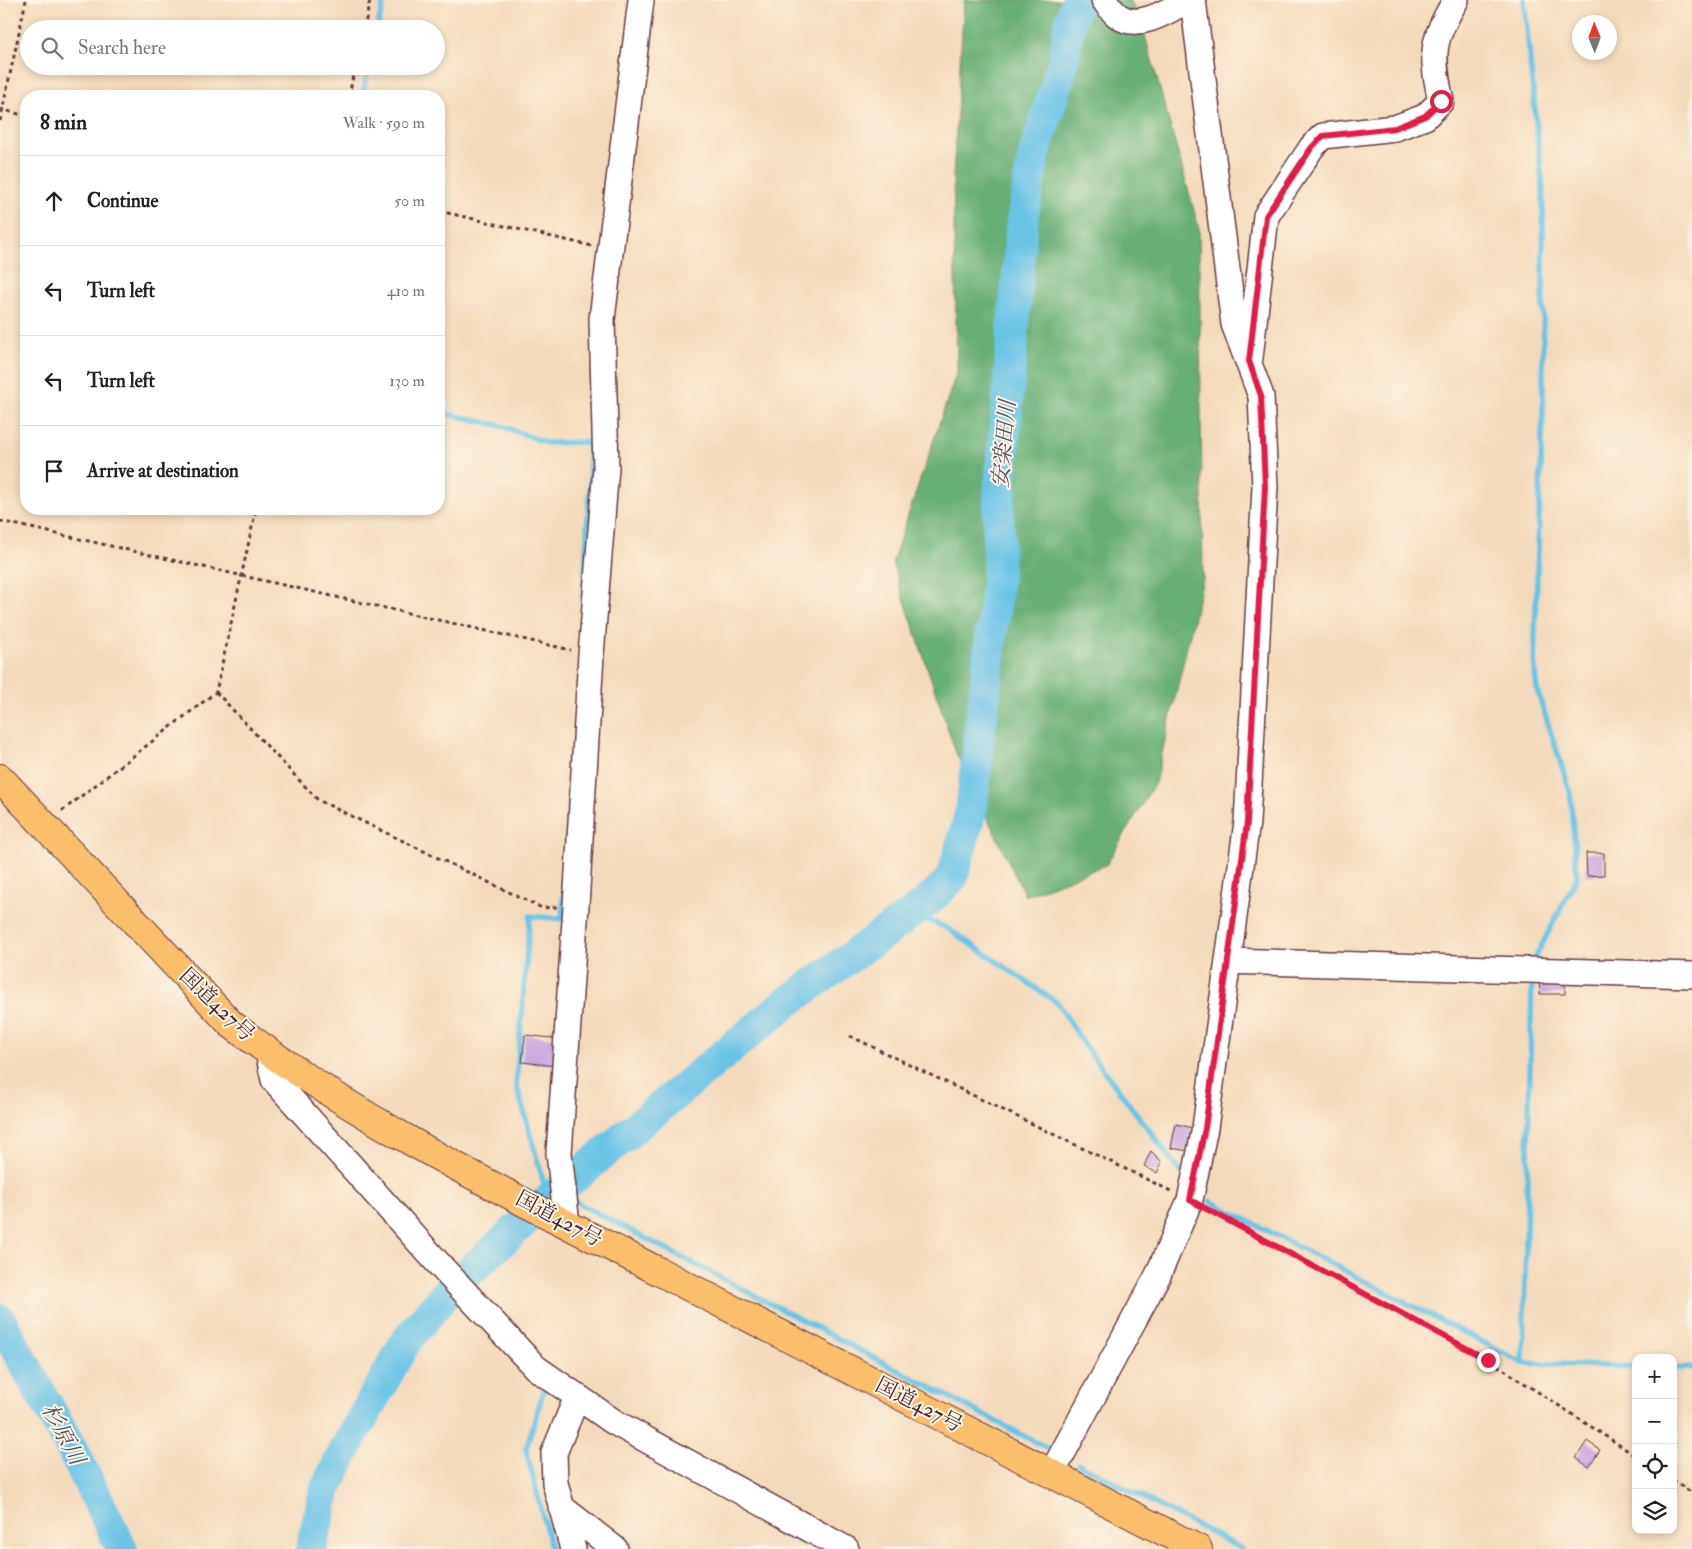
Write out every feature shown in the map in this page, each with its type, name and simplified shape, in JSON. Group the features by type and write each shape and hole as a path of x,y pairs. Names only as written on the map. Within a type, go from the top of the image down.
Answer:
{"highway":[{"name":"国道427号","path":"0,778 43,826 231,1024 268,1052 356,1111 519,1199 560,1204 1052,1473 1198,1549"}],"street":[{"path":"560,1204 559,1154 591,654 606,468 602,320 641,0"},
{"path":"1104,0 1118,16 1132,20 1153,18 1188,0"},
{"path":"1052,1473 1158,1275 1190,1200 1205,1128 1247,822 1265,487 1261,396 1234,324 1193,0"},
{"path":"1249,361 1266,216 1312,147 1323,136 1395,128 1425,116 1441,101 1436,76 1435,43 1440,28 1456,0"},
{"path":"1228,962 1692,975"},
{"path":"268,1052 274,1080 536,1368 614,1422 846,1549"},
{"path":"573,1549 555,1483 554,1453 576,1397"},
{"path":"561,1507 615,1549"}],"path":[{"path":"21,20 26,0"},
{"path":"366,20 370,0"},
{"path":"0,120 20,26"},
{"path":"350,90 353,75"},
{"path":"1,110 20,115"},
{"path":"445,212 611,250"},
{"path":"43,826 216,692 255,515"},
{"path":"0,521 591,654"},
{"path":"216,692 318,800 542,908 559,907"},
{"path":"850,1036 1190,1200 1488,1360 1632,1453"},
{"path":"1677,1483 1692,1493"}],"green space":[{"path":"964,0 1129,0 1139,14 1199,228 1203,579 1155,783 1106,865 1025,896 956,753 892,563 957,371 953,176"}],"building":[{"path":"1586,853 1604,853 1604,875 1587,876"},
{"path":"1565,978 1565,994 1540,994 1539,979"},
{"path":"525,1035 560,1039 557,1066 522,1062"},
{"path":"1176,1124 1193,1128 1189,1151 1171,1148"},
{"path":"1151,1151 1162,1162 1157,1173 1144,1166"},
{"path":"1587,1441 1600,1450 1589,1467 1576,1458"}],"waterway":[{"path":"379,20 384,0"},
{"name":"安楽田川","path":"311,1549 326,1488 351,1438 406,1341 449,1290 557,1192 786,1003 926,903 952,878 971,811 998,577 999,501 1022,221 1034,155 1063,63 1070,21 1078,0"},
{"path":"1524,0 1543,192 1543,409 1534,661 1537,690 1570,791 1577,877 1533,962"},
{"path":"363,90 367,75"},
{"path":"445,413 502,426 547,443 589,442 590,482 583,602"},
{"path":"550,1198 545,1188 516,1083 530,916 562,919 570,796"},
{"path":"912,913 947,928 1058,1003 1085,1046 1181,1172"},
{"path":"1523,1363 1532,982"},
{"path":"572,1200 1047,1448"},
{"path":"1210,1201 1523,1363 1632,1367"},
{"name":"杉原川","path":"0,1320 72,1449 122,1549"},
{"path":"1677,1368 1692,1368"},
{"path":"546,1383 526,1449 551,1549"},
{"path":"1079,1464 1242,1549"}],"route":[{"path":"1441,101 1425,116 1395,128 1323,136 1312,147 1266,216 1249,361 1261,396 1265,487 1247,822 1205,1128 1190,1200 1488,1360"}]}
